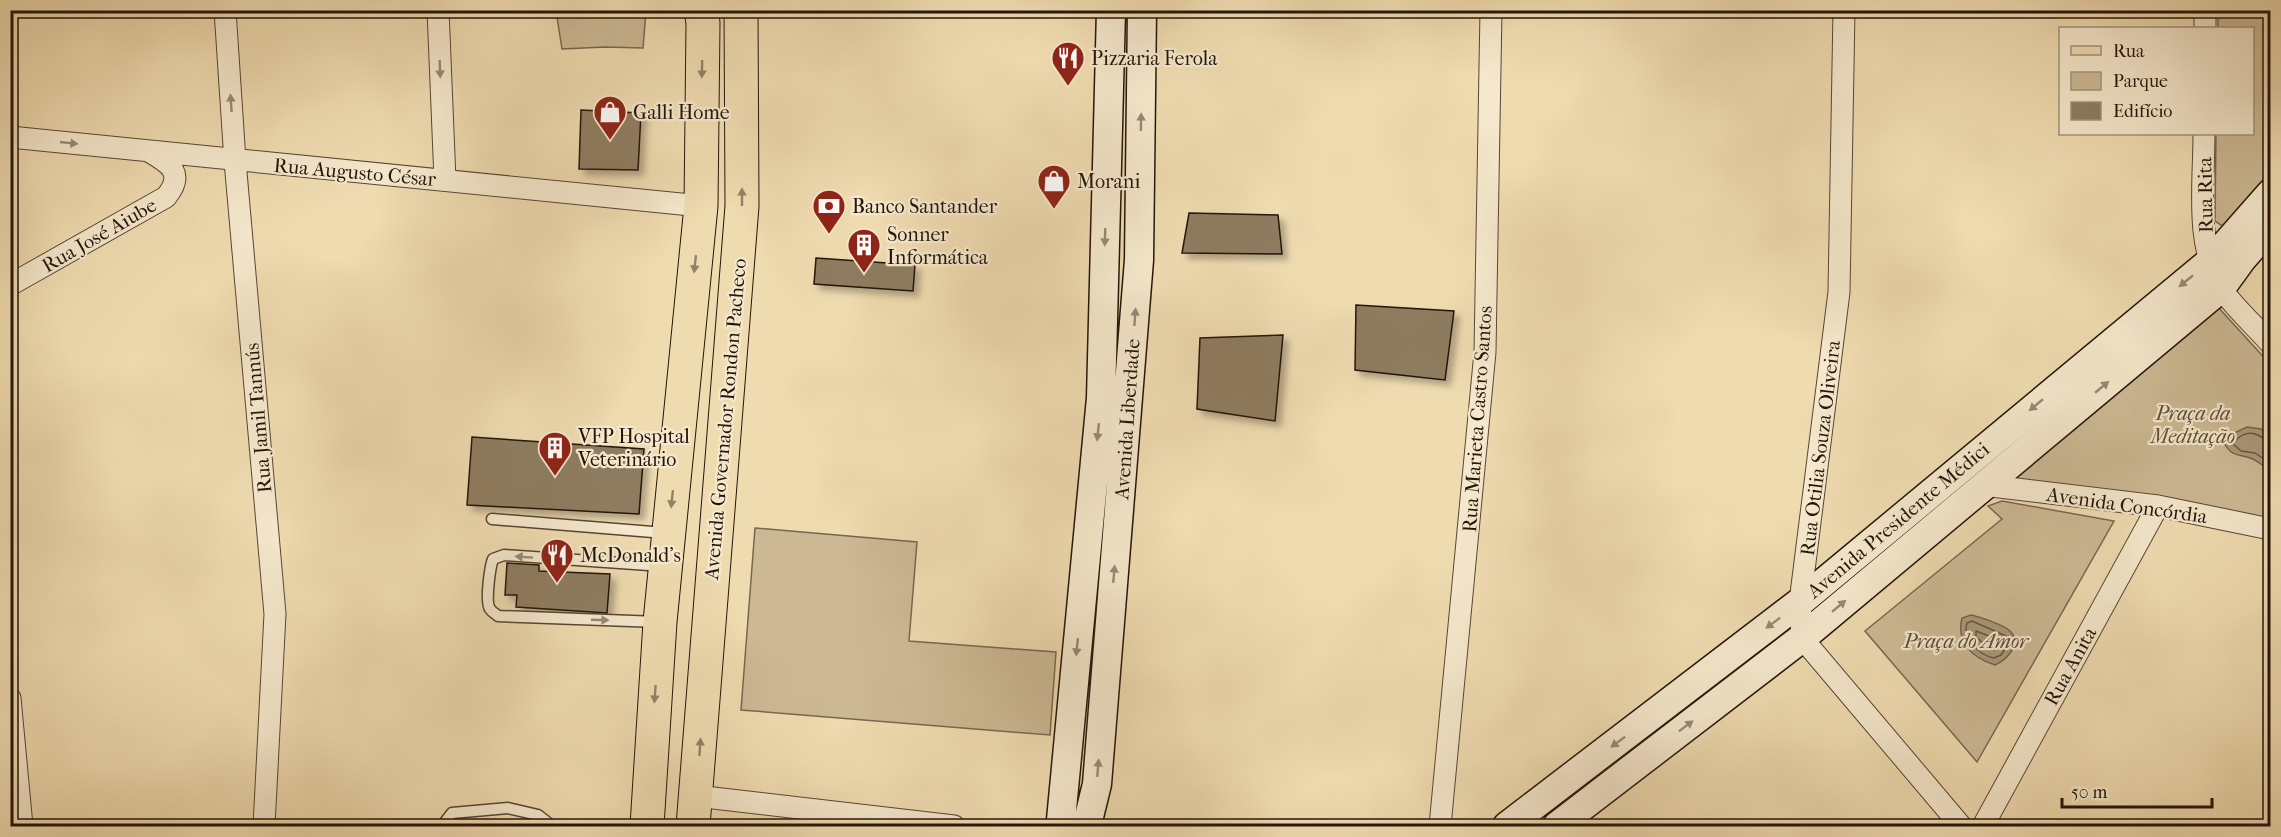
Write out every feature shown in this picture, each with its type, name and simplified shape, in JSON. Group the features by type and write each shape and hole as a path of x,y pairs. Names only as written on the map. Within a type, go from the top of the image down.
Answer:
{"main road":[{"path":"647,826 660,622 700,206 703,23 701,10"},
{"name":"Avenida Governador Rondon Pacheco","path":"695,811 742,206 741,10"},
{"name":"Avenida Liberdade","path":"1073,825 1101,398 1111,10"},
{"name":"Avenida Liberdade","path":"1073,825 1097,784 1139,260 1142,10"},
{"path":"1106,189 1140,189"},
{"name":"Avenida Presidente Médici","path":"1507,826 1800,602 2211,261 2271,194"},
{"name":"Avenida Presidente Médici","path":"1557,826 1802,638 2221,288 2242,259 2271,227"}],"street":[{"name":"Rua Jamil Tannús","path":"225,10 235,161 275,614 264,826"},
{"path":"438,10 445,180"},
{"name":"Rua Marieta Castro Santos","path":"1440,826 1485,352 1491,10"},
{"name":"Rua Otilia Souza Oliveira","path":"1802,638 1800,602 1839,292 1844,10"},
{"path":"2205,10 2205,27"},
{"name":"Rua Rita","path":"2204,135 2204,231 2211,261 2221,288 2271,343"},
{"name":"Rua Augusto César","path":"10,137 700,206"},
{"name":"Rua José Aiube","path":"10,285 166,197 174,184 174,170 168,162 150,152"},
{"name":"Avenida Concórdia","path":"1983,485 2158,506 2271,530"},
{"name":"Rua Anita","path":"1983,826 2158,506"},
{"path":"1802,638 1961,826"},
{"path":"10,698 22,826"},
{"path":"695,811 954,826"}],"lane":[{"path":"492,519 669,533"},
{"path":"660,622 498,615 490,611 488,604 490,566 494,559 504,555 666,566"},
{"path":"442,826 452,813 508,808 538,815 552,826"}],"green space":[{"path":"556,11 646,11 643,48 562,49"},
{"path":"2218,11 2270,11 2270,169 2224,227 2215,221 2216,135 2254,135 2254,27 2218,27"},
{"name":"Praça da Meditação","path":"2217,306 2270,364 2270,520 1999,479"},
{"name":"Praça do Amor","path":"2002,501 2114,521 1977,762 1865,631 2002,519 1988,506"},
{"path":"755,528 917,542 909,641 1056,652 1050,735 741,710"}],"water":[{"path":"2247,427 2261,429 2270,438 2270,470 2253,459 2234,454 2224,443 2234,433"},
{"path":"1971,615 1986,619 2011,632 2015,642 2014,647 2004,660 1995,665 1979,658 1968,648 1961,634 1961,627 1962,618"}],"building":[{"name":"Galli Home","path":"581,110 641,113 638,170 579,169"},
{"path":"1189,213 1278,215 1282,254 1182,253"},
{"name":"Sonner Informática","path":"816,258 915,265 913,291 814,284"},
{"path":"1356,305 1454,311 1445,380 1355,370"},
{"path":"1283,335 1275,421 1197,409 1200,338"},
{"name":"VFP Hospital Veterinário","path":"472,437 644,449 639,514 467,505"},
{"name":"McDonald's","path":"507,563 539,565 539,571 610,574 607,613 516,607 517,595 505,595"}],"place":[{"name":"Pizzaria Ferola","path":"1068,87"},
{"name":"Galli Home","path":"610,141"},
{"name":"Morani","path":"1054,210"},
{"name":"Banco Santander","path":"829,235"},
{"name":"Sonner Informática","path":"864,274"},
{"name":"VFP Hospital Veterinário","path":"555,477"},
{"name":"McDonald's","path":"557,584"}]}
